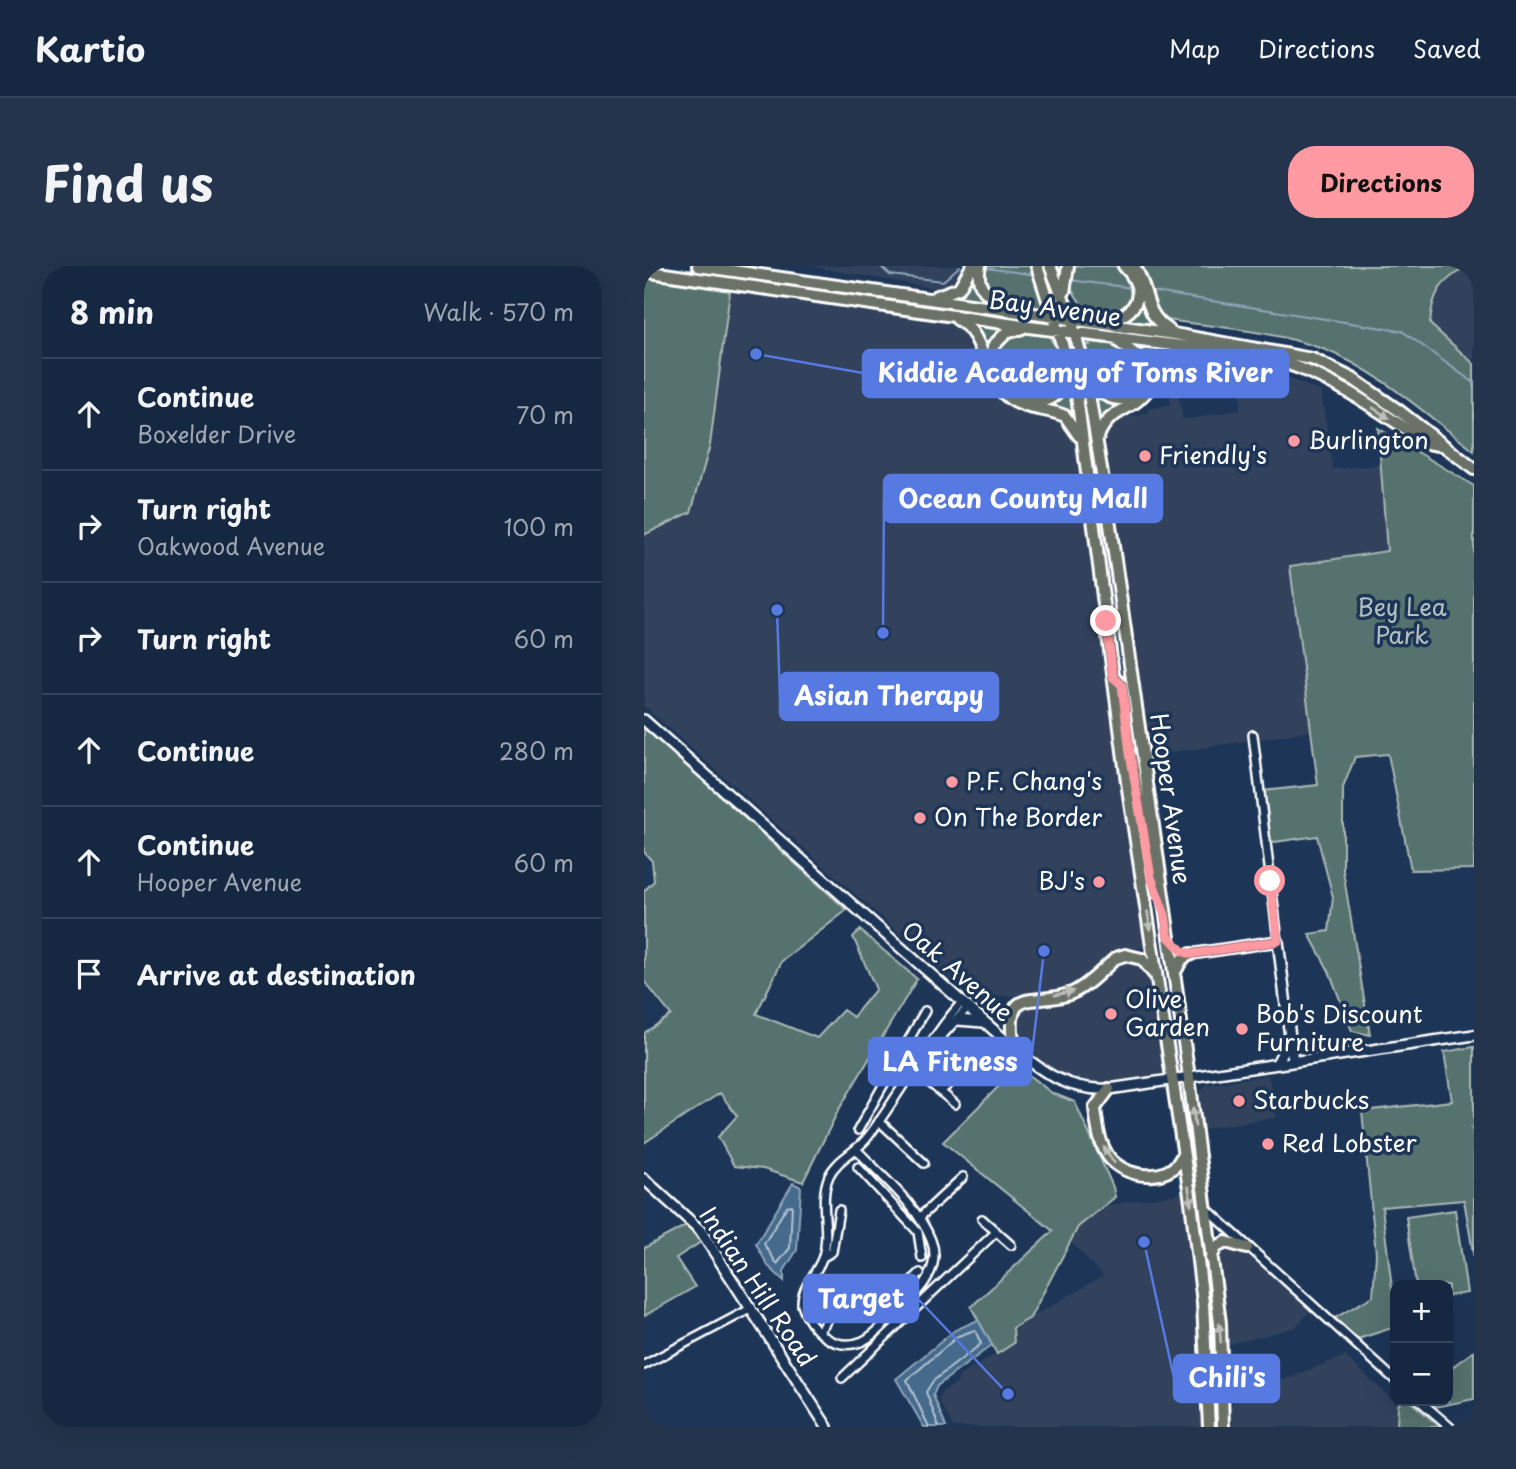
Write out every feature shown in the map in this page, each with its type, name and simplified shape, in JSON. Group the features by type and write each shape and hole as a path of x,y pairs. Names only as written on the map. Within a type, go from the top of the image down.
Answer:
{"main road":[{"path":"1124,266 1141,289"},
{"path":"1135,266 1152,318 1174,334"},
{"name":"Hooper Avenue","path":"1037,267 1069,362 1084,448 1113,677 1203,1303 1209,1427"},
{"path":"929,298 959,288 975,268"},
{"path":"975,268 986,295 1014,310"},
{"path":"644,271 699,272"},
{"name":"Bay Avenue","path":"699,272 809,287 834,297 952,316 1262,356 1309,371 1355,395 1427,443 1439,445"},
{"name":"Hooper Avenue","path":"1059,274 1085,370 1097,439 1189,1077 1222,1360 1223,1427"},
{"path":"809,287 822,282 823,290 834,297 848,293 964,310 1014,310"},
{"name":"Bay Avenue","path":"822,282 1174,334 1312,359 1353,379 1474,469"},
{"path":"1100,323 1128,314 1141,289"},
{"path":"952,316 969,325 976,334 989,373 1005,394 1027,407 1065,416 1073,423 1084,448"},
{"path":"1029,327 1006,333 993,346 995,368 1009,389 1038,401 1052,399 1062,391 1069,362"},
{"path":"1085,370 1097,390 1110,398 1125,398 1139,389 1143,380 1142,360 1131,349 1112,338"},
{"path":"1097,439 1112,414 1138,400 1163,360 1191,347"},
{"path":"1087,472 1094,481 1103,537 1113,551"},
{"path":"1110,653 1124,631"},
{"path":"1113,677 1122,685 1130,753 1149,865 1165,915"},
{"path":"1168,936 1182,951 1191,954"},
{"path":"1174,977 1182,959 1191,954"},
{"path":"1014,1048 1010,1021 1020,1004 1034,998 1072,993 1116,958 1125,956 1142,959 1151,967 1158,983"},
{"path":"1109,1089 1095,1108 1099,1139 1116,1165 1127,1172 1145,1175 1172,1171 1177,1168 1183,1154"},
{"path":"1211,1258 1216,1247 1226,1242 1247,1248"}],"street":[{"name":"Oak Avenue","path":"644,720 1014,1048 1041,1071 1066,1084 1091,1090 1109,1089 1474,1035"},
{"path":"1253,736 1293,1061"},
{"path":"1191,954 1278,941"},
{"path":"912,1069 958,1020 965,1004"},
{"path":"856,1149 919,1218 933,1248 930,1274 916,1294 860,1342 837,1343 819,1331 805,1313 801,1298 823,1257 825,1193 829,1177 879,1121 933,1035 965,1004"},
{"path":"858,1130 925,1011"},
{"path":"958,1020 984,1022"},
{"path":"1291,1037 1298,1049 1310,1058"},
{"path":"1277,1063 1291,1037"},
{"path":"899,1057 955,1104"},
{"path":"940,1092 977,1059"},
{"path":"879,1121 924,1163"},
{"path":"858,1167 918,1232 922,1258"},
{"path":"919,1218 963,1177"},
{"name":"Indian Hill Road","path":"644,1179 700,1230 827,1427"},
{"path":"890,1201 896,1192"},
{"path":"1204,1205 1247,1248 1390,1376"},
{"path":"823,1257 832,1252 839,1210"},
{"path":"982,1219 1011,1245"},
{"path":"842,1378 996,1232"},
{"path":"897,1312 893,1300 920,1273"},
{"path":"930,1274 941,1284"},
{"path":"819,1331 853,1286"},
{"path":"644,1365 752,1308"},
{"path":"1426,1406 1450,1427"}],"shaded area":[{"path":"809,266 969,266 955,285 938,289"},
{"path":"1468,266 1474,266 1474,364 1430,324 1431,301 1449,276"},
{"path":"730,291 959,322 1075,430 1120,782 1147,946 1116,954 1071,987 1010,996 968,994 644,706 644,535 691,512 710,445"},
{"path":"1281,375 1321,392 1333,469 1381,465 1387,551 1290,566 1310,731 1148,756 1103,435 1116,420 1148,413 1147,409 1171,405 1167,383 1175,381 1183,420 1240,410 1241,380"},
{"path":"1133,959 1152,973 1166,1070 1163,1073 1101,1084 1086,1083 1054,1071 1018,1039 1015,1017 1026,1004 1069,998 1116,962"},
{"path":"1268,1075 1277,1117 1204,1129 1200,1118 1199,1094 1206,1085"},
{"path":"1185,1193 1194,1260 1202,1427 953,1427 939,1401 942,1392 957,1383 959,1376 1014,1343 1013,1328 1103,1276 1070,1241 1078,1227 1103,1206"},
{"path":"1223,1246 1238,1247 1311,1310 1296,1327 1228,1345 1217,1256"},
{"path":"1345,1356 1390,1398 1390,1406 1398,1406 1397,1427 1230,1427 1231,1404 1243,1396"}],"green space":[{"path":"984,266 1029,266 1044,305 1042,308 999,300 982,281"},
{"path":"1073,266 1114,266 1121,269 1128,279 1131,292 1126,310 1113,315 1085,310 1072,290"},
{"path":"1141,266 1468,266 1451,277 1440,289 1433,304 1430,324 1474,364 1474,451 1383,381 1323,349 1262,333 1159,319"},
{"path":"976,267 984,300 950,297"},
{"path":"644,278 730,291 710,445 691,512 644,535"},
{"path":"1142,294 1151,325 1121,322"},
{"path":"976,326 1009,328 989,360"},
{"path":"1024,332 1049,336 1053,343 1057,342 1065,375 1049,397 1022,391 1002,374 998,355 1000,343 1003,339"},
{"path":"1089,342 1116,345 1139,362 1139,382 1127,394 1110,395 1094,379 1085,344 1090,345"},
{"path":"1139,348 1174,351 1148,381"},
{"path":"1069,390 1076,421 1069,414 1041,405 1054,402"},
{"path":"1094,392 1126,403 1100,419"},
{"name":"Bey Lea Park","path":"1378,428 1474,486 1474,869 1411,870 1388,754 1355,757 1343,788 1343,871 1370,1035 1352,1031 1329,971 1309,934 1329,931 1333,897 1317,836 1267,843 1262,791 1318,785 1290,566 1387,551"},
{"path":"644,728 847,910 782,961 756,1014 817,1038 843,1010 853,1017 876,989 853,937 860,930 917,979 838,1111 803,1182 763,1169 734,1166 718,1137 737,1116 720,1093 644,1143 644,1033 671,1015 644,981 644,891 654,881 652,861 644,852"},
{"path":"1474,1047 1474,1258 1464,1200 1382,1207 1391,1280 1390,1329 1358,1339 1335,1318 1373,1296 1376,1254 1362,1111 1452,1101 1444,1052"},
{"path":"1018,1067 1052,1093 1075,1102 1115,1197 1078,1227 1030,1318 1013,1328 1014,1343 997,1354 971,1307 1053,1231 943,1142"},
{"path":"1455,1210 1467,1293 1453,1295 1453,1280 1415,1280 1406,1217"},
{"path":"690,1223 704,1240 676,1258 695,1287 644,1316 644,1248"},
{"path":"1474,1351 1474,1399 1453,1403 1453,1366"},
{"path":"1398,1406 1416,1406 1440,1427 1397,1427"}],"water":[{"path":"793,1183 801,1187 797,1250 784,1271 784,1281 768,1266 756,1244"},
{"path":"978,1320 992,1345 937,1386 933,1395 946,1427 924,1427 896,1379 955,1330"}],"waterway":[{"path":"880,266 890,275 943,281 960,266"},
{"path":"986,268 1036,275"},
{"path":"1069,280 1133,288"},
{"path":"1148,291 1402,331 1474,383"},
{"path":"1471,1127 1474,1134"}],"place":[{"name":"Kiddie Academy of Toms River","path":"756,354"},
{"name":"Burlington","path":"1294,441"},
{"name":"Friendly's","path":"1145,456"},
{"name":"Asian Therapy","path":"777,610"},
{"name":"Ocean County Mall","path":"883,633"},
{"name":"P.F. Chang's","path":"952,782"},
{"name":"On The Border","path":"920,818"},
{"name":"BJ's","path":"1099,882"},
{"name":"LA Fitness","path":"1044,951"},
{"name":"Olive Garden","path":"1111,1014"},
{"name":"Bob's Discount Furniture","path":"1242,1029"},
{"name":"Starbucks","path":"1239,1101"},
{"name":"Red Lobster","path":"1268,1144"},
{"name":"Chili's","path":"1144,1242"},
{"name":"Target","path":"1008,1394"}],"route":[{"path":"1106,621 1113,677 1122,685 1130,753 1151,877 1165,915 1168,936 1175,946 1191,954 1278,941 1270,881"}]}
